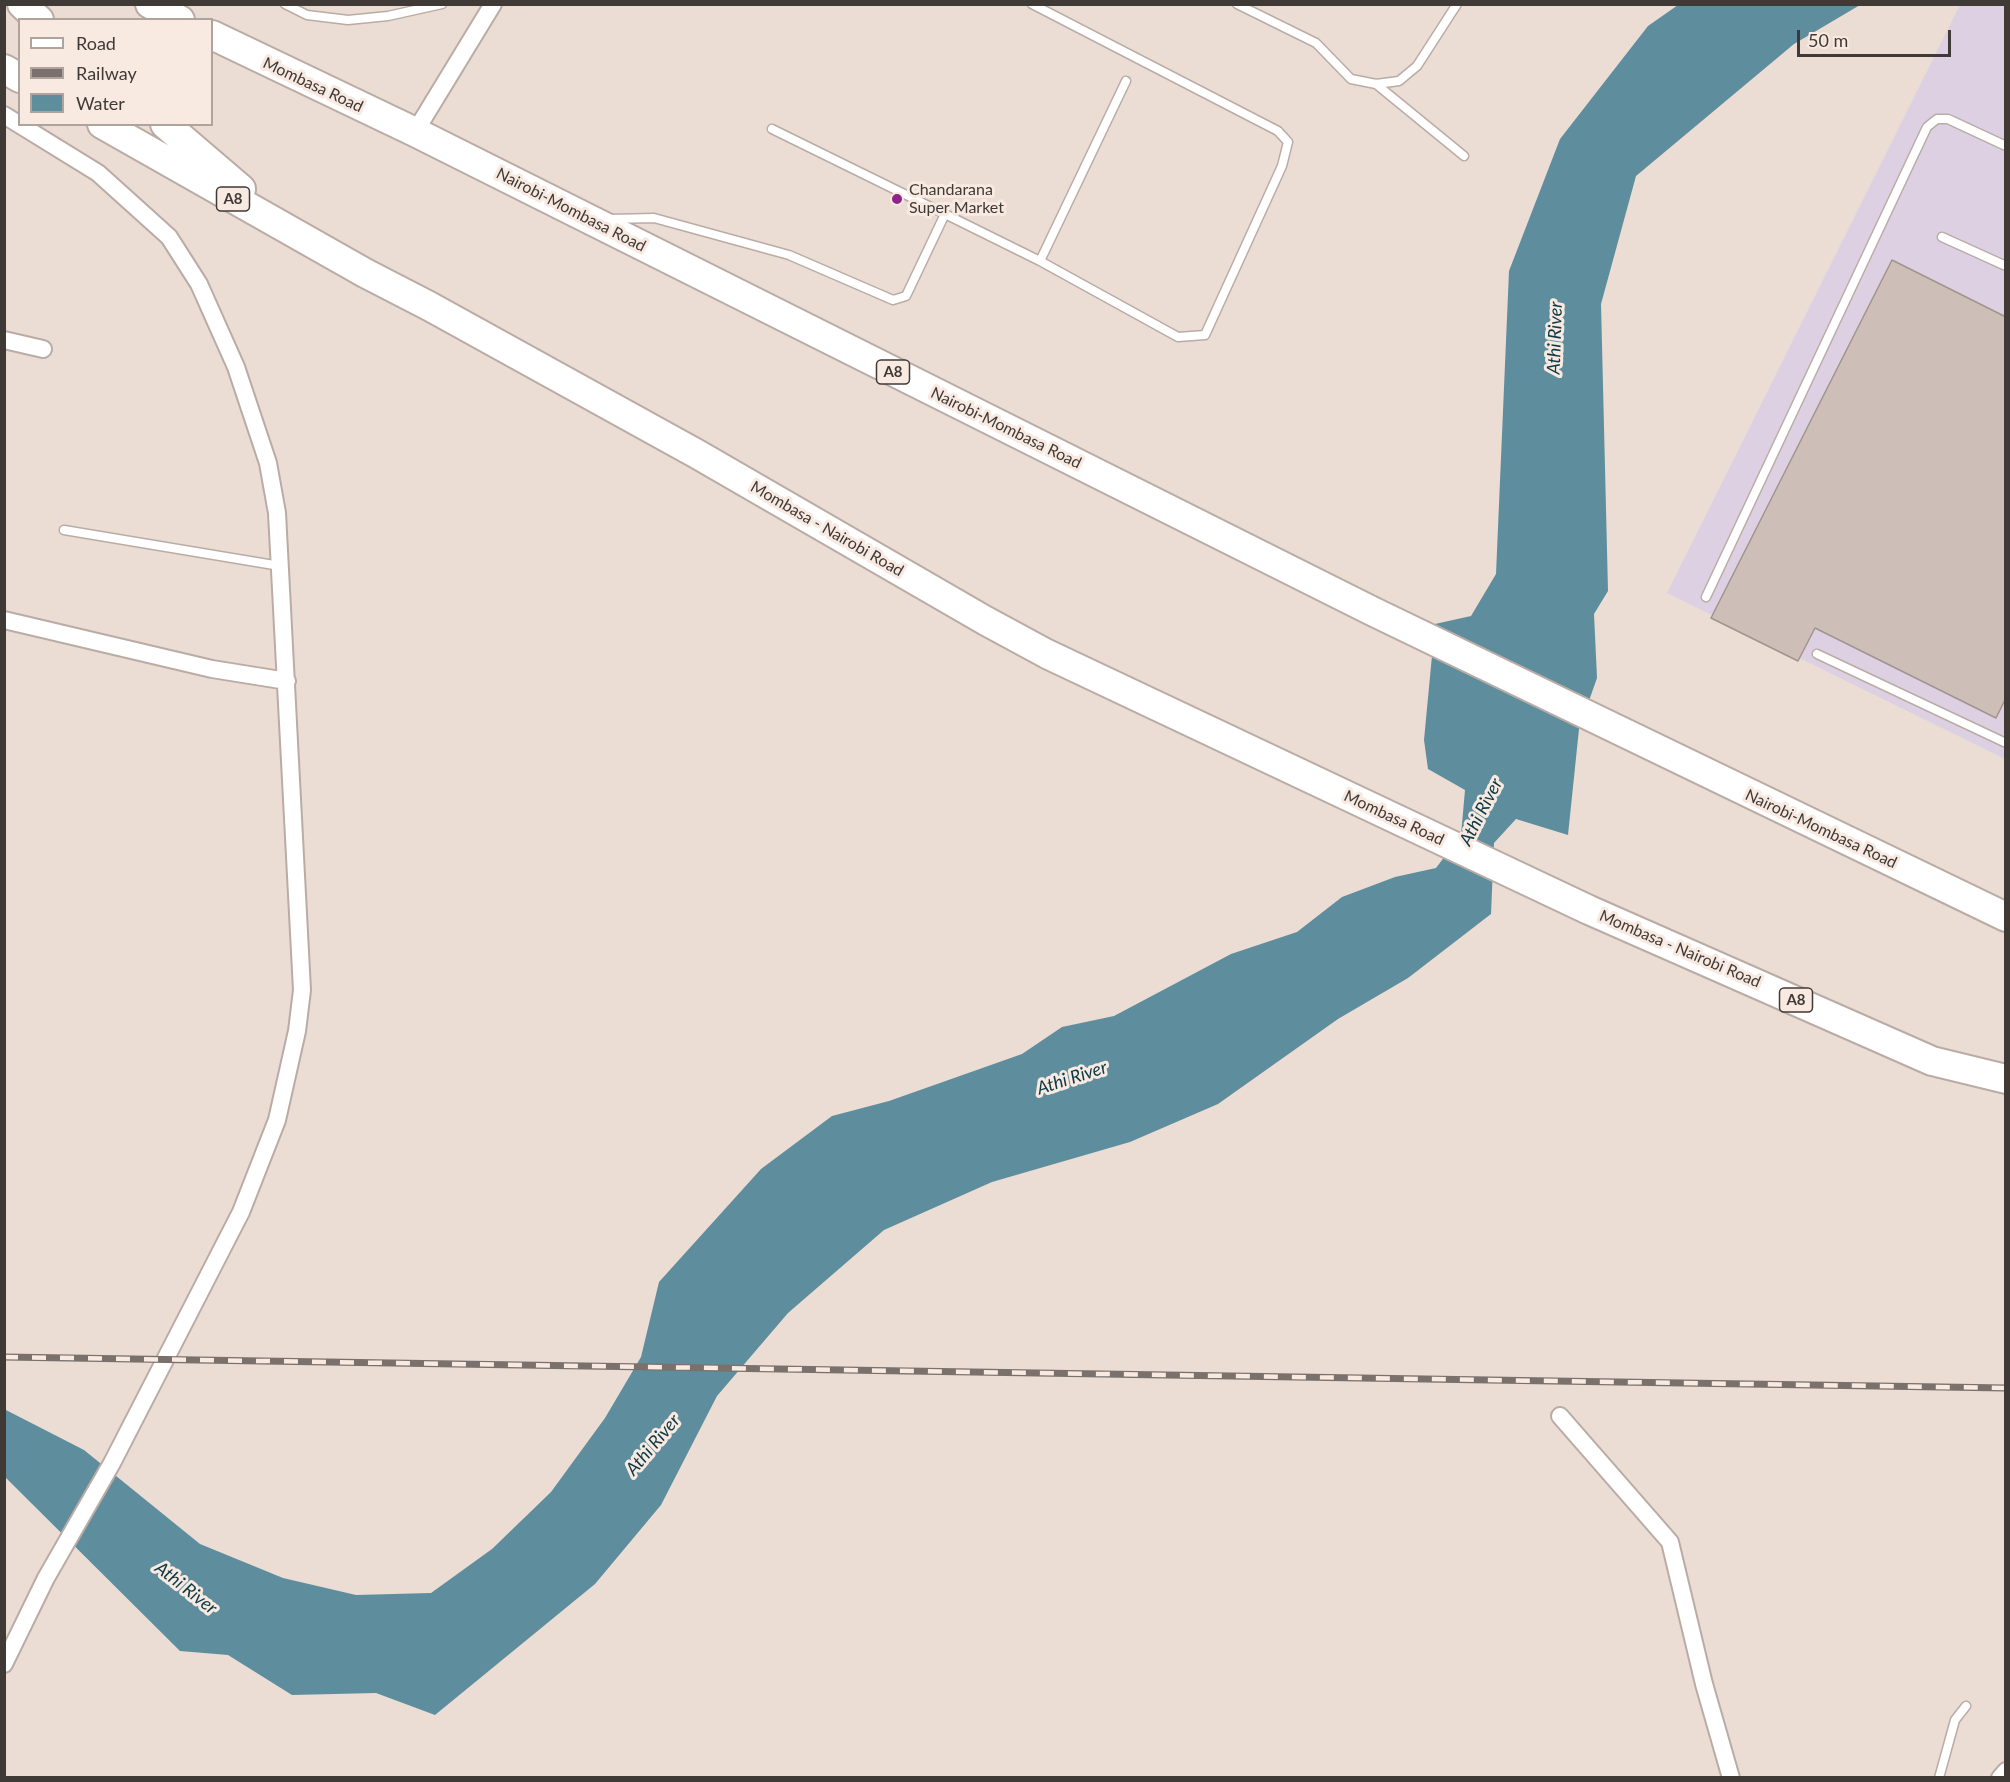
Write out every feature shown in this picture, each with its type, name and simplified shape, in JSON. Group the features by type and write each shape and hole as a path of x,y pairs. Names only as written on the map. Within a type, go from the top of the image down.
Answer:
{"highway":[{"path":"21,4 37,18"},
{"path":"150,4 176,18"},
{"name":"Mombasa Road","path":"213,35 345,101 415,132"},
{"path":"4,69 18,77"},
{"name":"A8","path":"106,126 296,234"},
{"path":"167,126 296,234"},
{"name":"Nairobi-Mombasa Road","path":"415,132 1153,500 1371,612 1637,742 2006,917"},
{"name":"Mombasa - Nairobi Road","path":"296,234 697,454 986,621 1137,697 1296,772"},
{"name":"Mombasa Road","path":"1296,772 1589,910"},
{"path":"1973,901 2006,912"},
{"name":"Mombasa - Nairobi Road","path":"1589,910 1932,1061 1997,1079"}],"street":[{"path":"415,132 493,4"},
{"path":"4,115 18,123"},
{"path":"4,1664 46,1578 112,1463 241,1212 277,1120 297,1031 302,990 277,513 268,463 236,367 199,284 169,237 98,172 22,126"},
{"path":"4,340 42,349"},
{"path":"4,620 212,669 287,681"},
{"path":"1560,1416 1670,1542 1704,1684 1731,1778"},
{"path":"2000,1778 2006,1771"}],"lane":[{"path":"285,4 307,15 348,20 388,16 441,4"},
{"path":"772,129 1040,261 1178,337 1205,335 1282,166 1288,142 1278,131 1032,4"},
{"path":"1237,4 1316,43 1351,79 1376,84 1399,81 1417,66 1457,4"},
{"path":"1040,261 1126,81"},
{"path":"1376,84 1464,156"},
{"path":"1706,597 1927,127 1937,119 1948,119 2006,146"},
{"path":"589,220 654,218 789,255 893,300 906,296 945,214"},
{"path":"1942,237 2006,266"},
{"path":"64,530 280,566"},
{"path":"1817,654 2006,742"},
{"path":"1939,1778 1955,1720 1966,1706"}],"shaded area":[{"path":"1960,5 2005,5 2005,759 1667,593"}],"water":[{"name":"Athi River","path":"1678,5 1860,5 1794,44 1636,176 1601,304 1608,591 1594,614 1597,678 1579,729 1568,835 1516,819 1494,843 1491,914 1408,978 1338,1019 1218,1104 1130,1142 992,1182 884,1230 788,1313 717,1396 661,1505 595,1584 435,1715 376,1693 292,1695 228,1655 180,1651 5,1477 4,1409 84,1450 200,1544 283,1578 356,1595 431,1593 492,1549 551,1492 605,1418 641,1357 659,1282 761,1169 832,1116 889,1101 1022,1054 1062,1027 1114,1016 1231,954 1297,932 1342,897 1395,877 1436,868 1461,835 1465,790 1428,769 1424,740 1435,624 1471,616 1496,574 1509,271 1560,139 1648,26"}],"building":[{"path":"1892,260 2006,317 2006,698 1996,718 1815,628 1798,661 1711,618"}],"railway":[{"path":"4,1357 2006,1388"}],"place":[{"name":"Chandarana Super Market","path":"897,199"}]}
